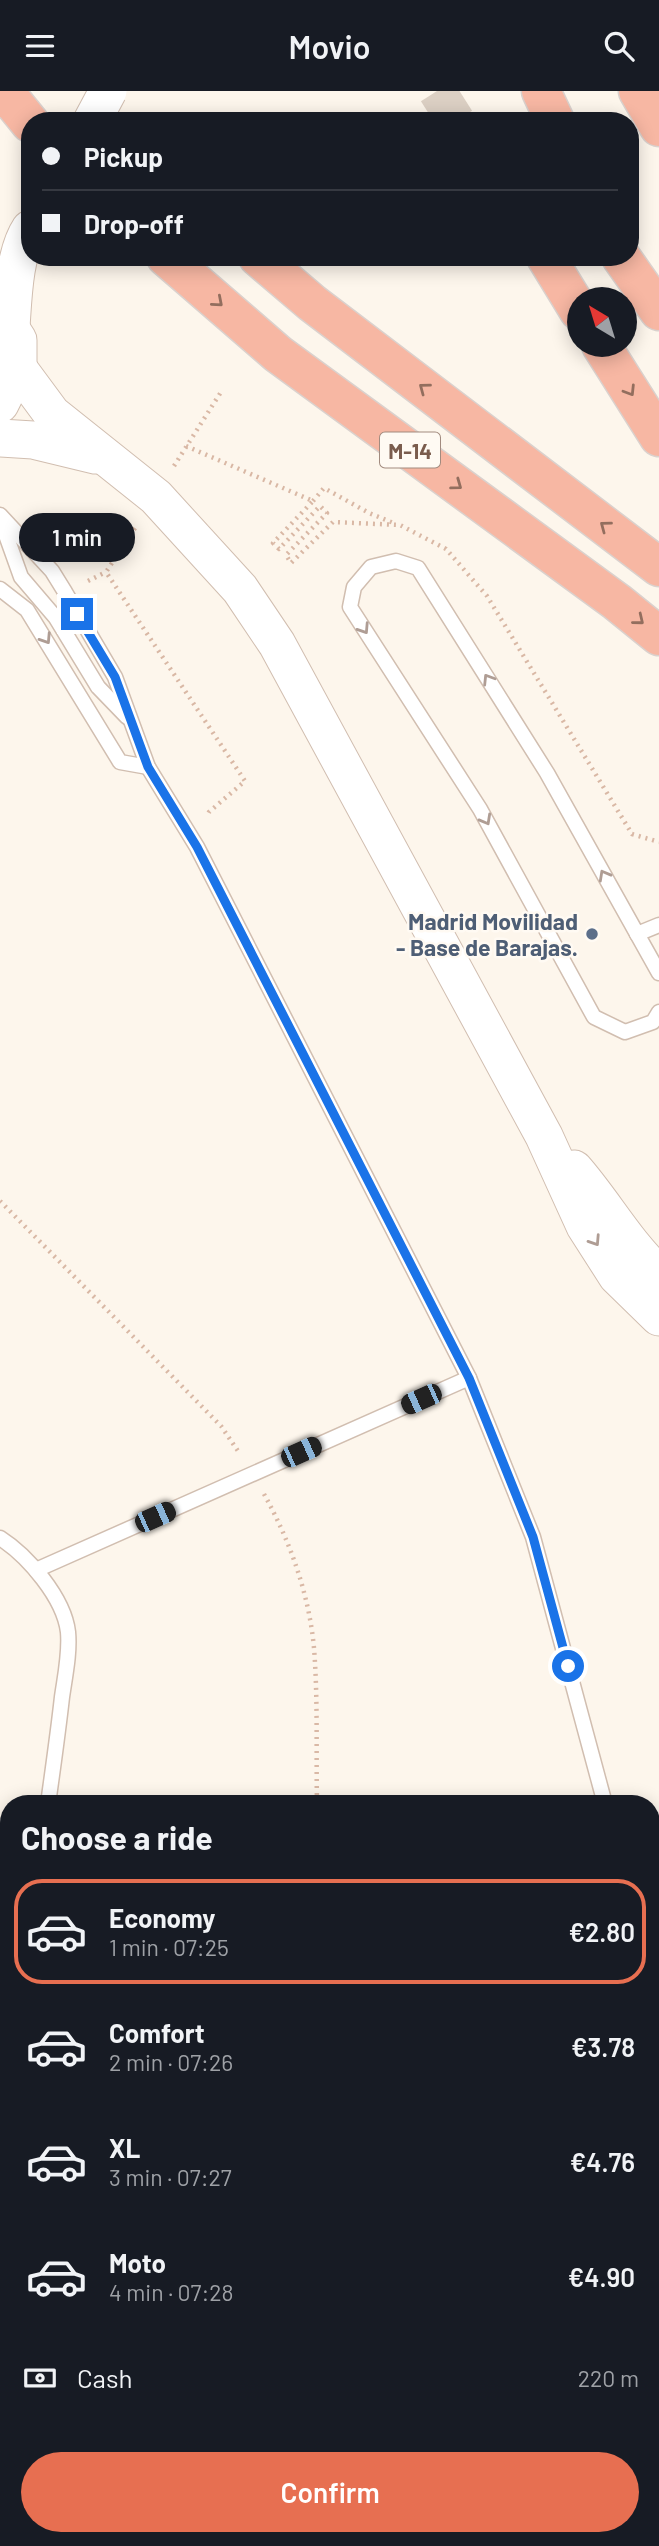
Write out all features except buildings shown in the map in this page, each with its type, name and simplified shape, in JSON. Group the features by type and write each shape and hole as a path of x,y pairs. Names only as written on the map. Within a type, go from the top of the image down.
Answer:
{"highway":[{"path":"4,91 21,112"},
{"path":"81,91 102,112"},
{"path":"541,91 551,112"},
{"path":"638,91 659,127"},
{"name":"M-14","path":"176,266 278,354 617,602 659,636"},
{"name":"M-14","path":"269,266 323,311 659,567"},
{"path":"552,266 567,291"},
{"path":"627,266 659,311"},
{"path":"609,357 659,437"}],"street":[{"path":"97,112 108,91"},
{"path":"0,404 18,368 18,340 6,320 13,292 18,240"},
{"path":"18,368 52,414 156,497 240,589 277,644 544,1136 591,1236 617,1276 659,1317"},
{"path":"0,438 33,440 107,458"},
{"path":"544,1136 596,1194 636,1252 659,1274"}],"lane":[{"path":"0,516 21,577 56,618 98,687 130,720"},
{"path":"0,516 52,571 115,677 148,767 197,847 469,1378 533,1537 603,1795"},
{"path":"659,973 547,773 418,568 396,561 371,567 354,587 350,607 480,809 594,1017 625,1032 653,1022 659,1012"},
{"path":"0,589 27,610 120,762 148,767"},
{"path":"637,934 659,925"},
{"path":"36,1570 469,1378"},
{"path":"0,1538 15,1547 36,1570 57,1601 68,1630 67,1660 49,1795"}],"path":[{"path":"168,476 222,392"},
{"path":"313,501 324,488 369,513 400,525"},
{"path":"78,586 106,572 142,517"},
{"path":"106,572 245,781 209,812 197,847"}],"tunnel":[{"path":"437,91 450,112"}],"place":[{"name":"Madrid Movilidad - Base de Barajas.","path":"592,934"}],"route":[{"path":"77,614 115,677 148,767 197,847 469,1378 533,1537 568,1666"}]}
